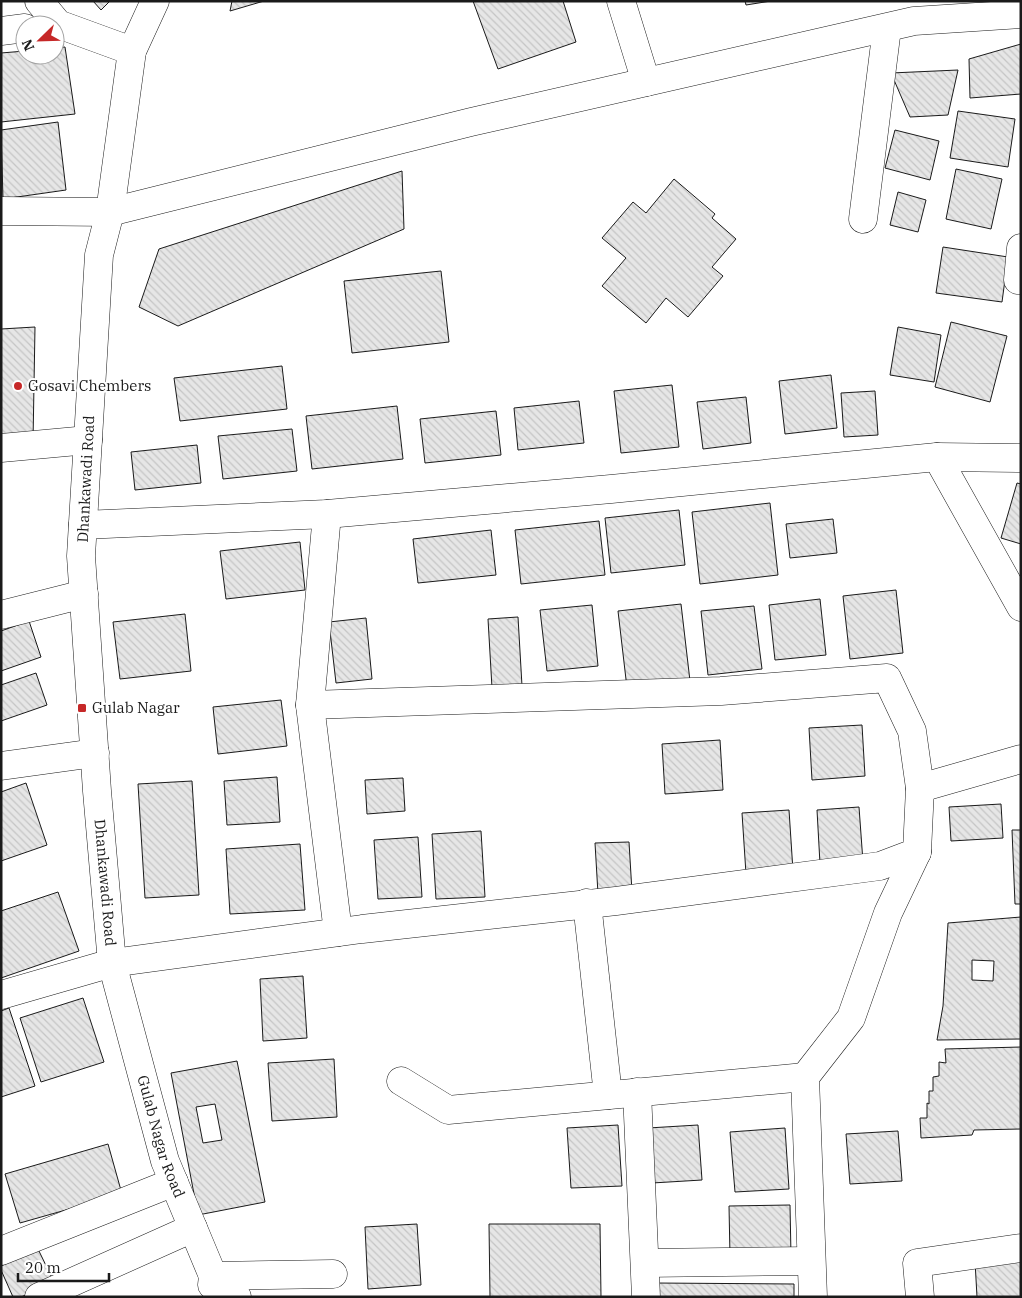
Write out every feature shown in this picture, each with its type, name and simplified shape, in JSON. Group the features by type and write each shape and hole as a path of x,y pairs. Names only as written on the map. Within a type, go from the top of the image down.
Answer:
{"street":[{"path":"39,1 48,15"},
{"name":"Dhankawadi Road","path":"112,963 84,594 83,525 99,255 110,212 132,51 155,1"},
{"path":"621,1 646,82"},
{"path":"1,211 110,212 471,122 887,28 912,11 1021,14"},
{"path":"65,28 132,51"},
{"path":"863,219 887,28"},
{"path":"1,31 15,29"},
{"path":"1018,280 1021,248"},
{"path":"1,448 88,440"},
{"path":"83,525 327,514 611,489 937,457 1021,458"},
{"path":"937,457 1021,607"},
{"path":"327,514 310,704 338,932"},
{"path":"1,615 84,594"},
{"path":"310,704 721,691 887,678 912,731 920,788 917,852 888,913 851,1018 805,1077 812,1297"},
{"path":"1,766 95,753"},
{"path":"920,788 1019,760"},
{"path":"1,995 112,963 338,932 880,866 917,852"},
{"path":"587,903 608,1095"},
{"name":"Gulab Nagar Road","path":"112,963 165,1161 193,1228 212,1286 237,1297"},
{"path":"401,1081 448,1110 805,1077"},
{"path":"637,1092 646,1297"},
{"path":"1,1251 174,1182"},
{"path":"39,1297 193,1228"},
{"path":"920,1297 917,1263 1021,1248"},
{"path":"645,1263 811,1261"},
{"path":"212,1286 333,1274"}],"building":[{"path":"93,1 110,1 101,10"},
{"path":"232,1 264,1 230,11"},
{"path":"473,1 563,1 576,42 498,69"},
{"path":"745,1 771,1 746,5"},
{"path":"1021,44 1021,94 970,98 969,59"},
{"path":"65,47 75,114 1,122 1,53 15,52 15,65 65,65"},
{"path":"958,70 948,115 910,117 891,73"},
{"path":"958,111 1015,119 1008,167 950,158"},
{"path":"58,122 66,190 3,199 1,130"},
{"path":"895,130 939,141 930,180 885,168"},
{"path":"956,169 1002,179 991,229 946,219"},
{"path":"402,171 404,229 178,326 139,307 159,249"},
{"path":"674,179 715,214 712,218 736,239 712,267 723,276 688,317 666,298 646,323 602,286 626,258 602,238 633,202 646,213"},
{"path":"898,192 926,200 918,232 890,225"},
{"path":"943,247 1008,257 1002,302 936,293"},
{"path":"441,271 449,342 352,353 344,281"},
{"path":"951,322 1007,336 990,402 935,387"},
{"name":"Gosavi Chembers","path":"35,327 33,442 1,447 1,329"},
{"path":"898,327 941,335 934,382 890,375"},
{"path":"282,366 287,409 180,421 174,378"},
{"path":"831,375 837,428 785,434 779,381"},
{"path":"672,385 679,447 621,453 614,391"},
{"path":"875,391 878,435 844,437 841,393"},
{"path":"746,397 751,443 703,449 697,402"},
{"path":"579,401 584,443 518,450 514,408"},
{"path":"397,406 403,459 312,469 306,416"},
{"path":"496,411 501,455 425,463 420,419"},
{"path":"292,429 297,471 223,479 218,436"},
{"path":"197,445 201,483 135,490 131,452"},
{"path":"1017,483 1021,484 1021,544 1001,538"},
{"path":"770,503 778,575 700,584 692,512"},
{"path":"679,510 685,565 611,573 605,518"},
{"path":"833,519 837,553 790,558 786,524"},
{"path":"599,521 605,575 521,584 515,530"},
{"path":"491,530 496,575 418,583 413,539"},
{"path":"300,542 305,590 226,599 220,551"},
{"path":"896,590 903,653 850,659 843,596"},
{"path":"820,599 826,655 775,660 769,605"},
{"path":"681,604 690,681 627,688 618,611"},
{"path":"592,605 598,666 547,671 540,610"},
{"path":"754,606 762,669 708,675 701,611"},
{"path":"185,614 191,671 120,679 113,622"},
{"path":"518,617 522,686 492,688 488,619"},
{"path":"366,618 372,679 336,683 329,622"},
{"path":"29,621 41,657 1,671 1,631"},
{"path":"36,673 47,705 1,721 1,685"},
{"path":"281,700 287,746 218,754 213,707"},
{"path":"862,725 865,776 812,780 809,728"},
{"path":"720,740 723,790 665,794 662,744"},
{"path":"277,777 280,822 227,825 224,781"},
{"path":"403,778 405,811 367,814 365,780"},
{"path":"192,781 199,895 145,898 138,784"},
{"path":"26,783 47,845 1,861 1,792"},
{"path":"1001,804 1003,838 951,841 949,807"},
{"path":"859,807 863,862 820,864 817,810"},
{"path":"789,810 793,871 746,874 742,813"},
{"path":"1012,830 1021,830 1021,904 1015,904"},
{"path":"481,831 485,897 436,899 432,834"},
{"path":"418,837 422,897 378,899 374,840"},
{"path":"629,842 632,892 598,894 595,843"},
{"path":"300,844 305,910 230,914 226,849"},
{"path":"58,892 79,951 1,978 1,911"},
{"path":"1021,917 1021,1039 937,1040 943,1006 948,923","holes":["972,960 994,961 993,981 972,980"]},
{"path":"303,976 307,1038 263,1041 260,979"},
{"path":"83,998 104,1062 41,1082 20,1018"},
{"path":"9,1008 35,1086 1,1097 1,1011"},
{"path":"1021,1047 1021,1129 974,1130 972,1135 921,1138 920,1118 927,1118 929,1091 933,1091 933,1077 939,1076 939,1062 946,1063 945,1049"},
{"path":"334,1059 337,1117 272,1121 268,1063"},
{"path":"237,1061 265,1202 198,1215 171,1073","holes":["215,1104 222,1140 203,1143 196,1107"]},
{"path":"618,1125 622,1186 571,1188 567,1128"},
{"path":"698,1125 702,1180 652,1183 648,1128"},
{"path":"785,1128 789,1189 735,1192 730,1132"},
{"path":"898,1131 902,1181 850,1184 846,1134"},
{"path":"108,1144 122,1194 20,1223 5,1174"},
{"path":"790,1205 791,1256 730,1257 729,1206"},
{"path":"417,1224 421,1285 368,1289 365,1227"},
{"path":"489,1224 600,1224 601,1297 490,1297"},
{"path":"38,1249 54,1282 21,1297 13,1297 1,1266"},
{"path":"1021,1259 1021,1297 977,1297 975,1261"},
{"path":"655,1283 794,1284 794,1297 655,1297"}],"place":[{"name":"Gosavi Chembers","path":"18,386"},
{"name":"Gulab Nagar","path":"82,708"}]}
